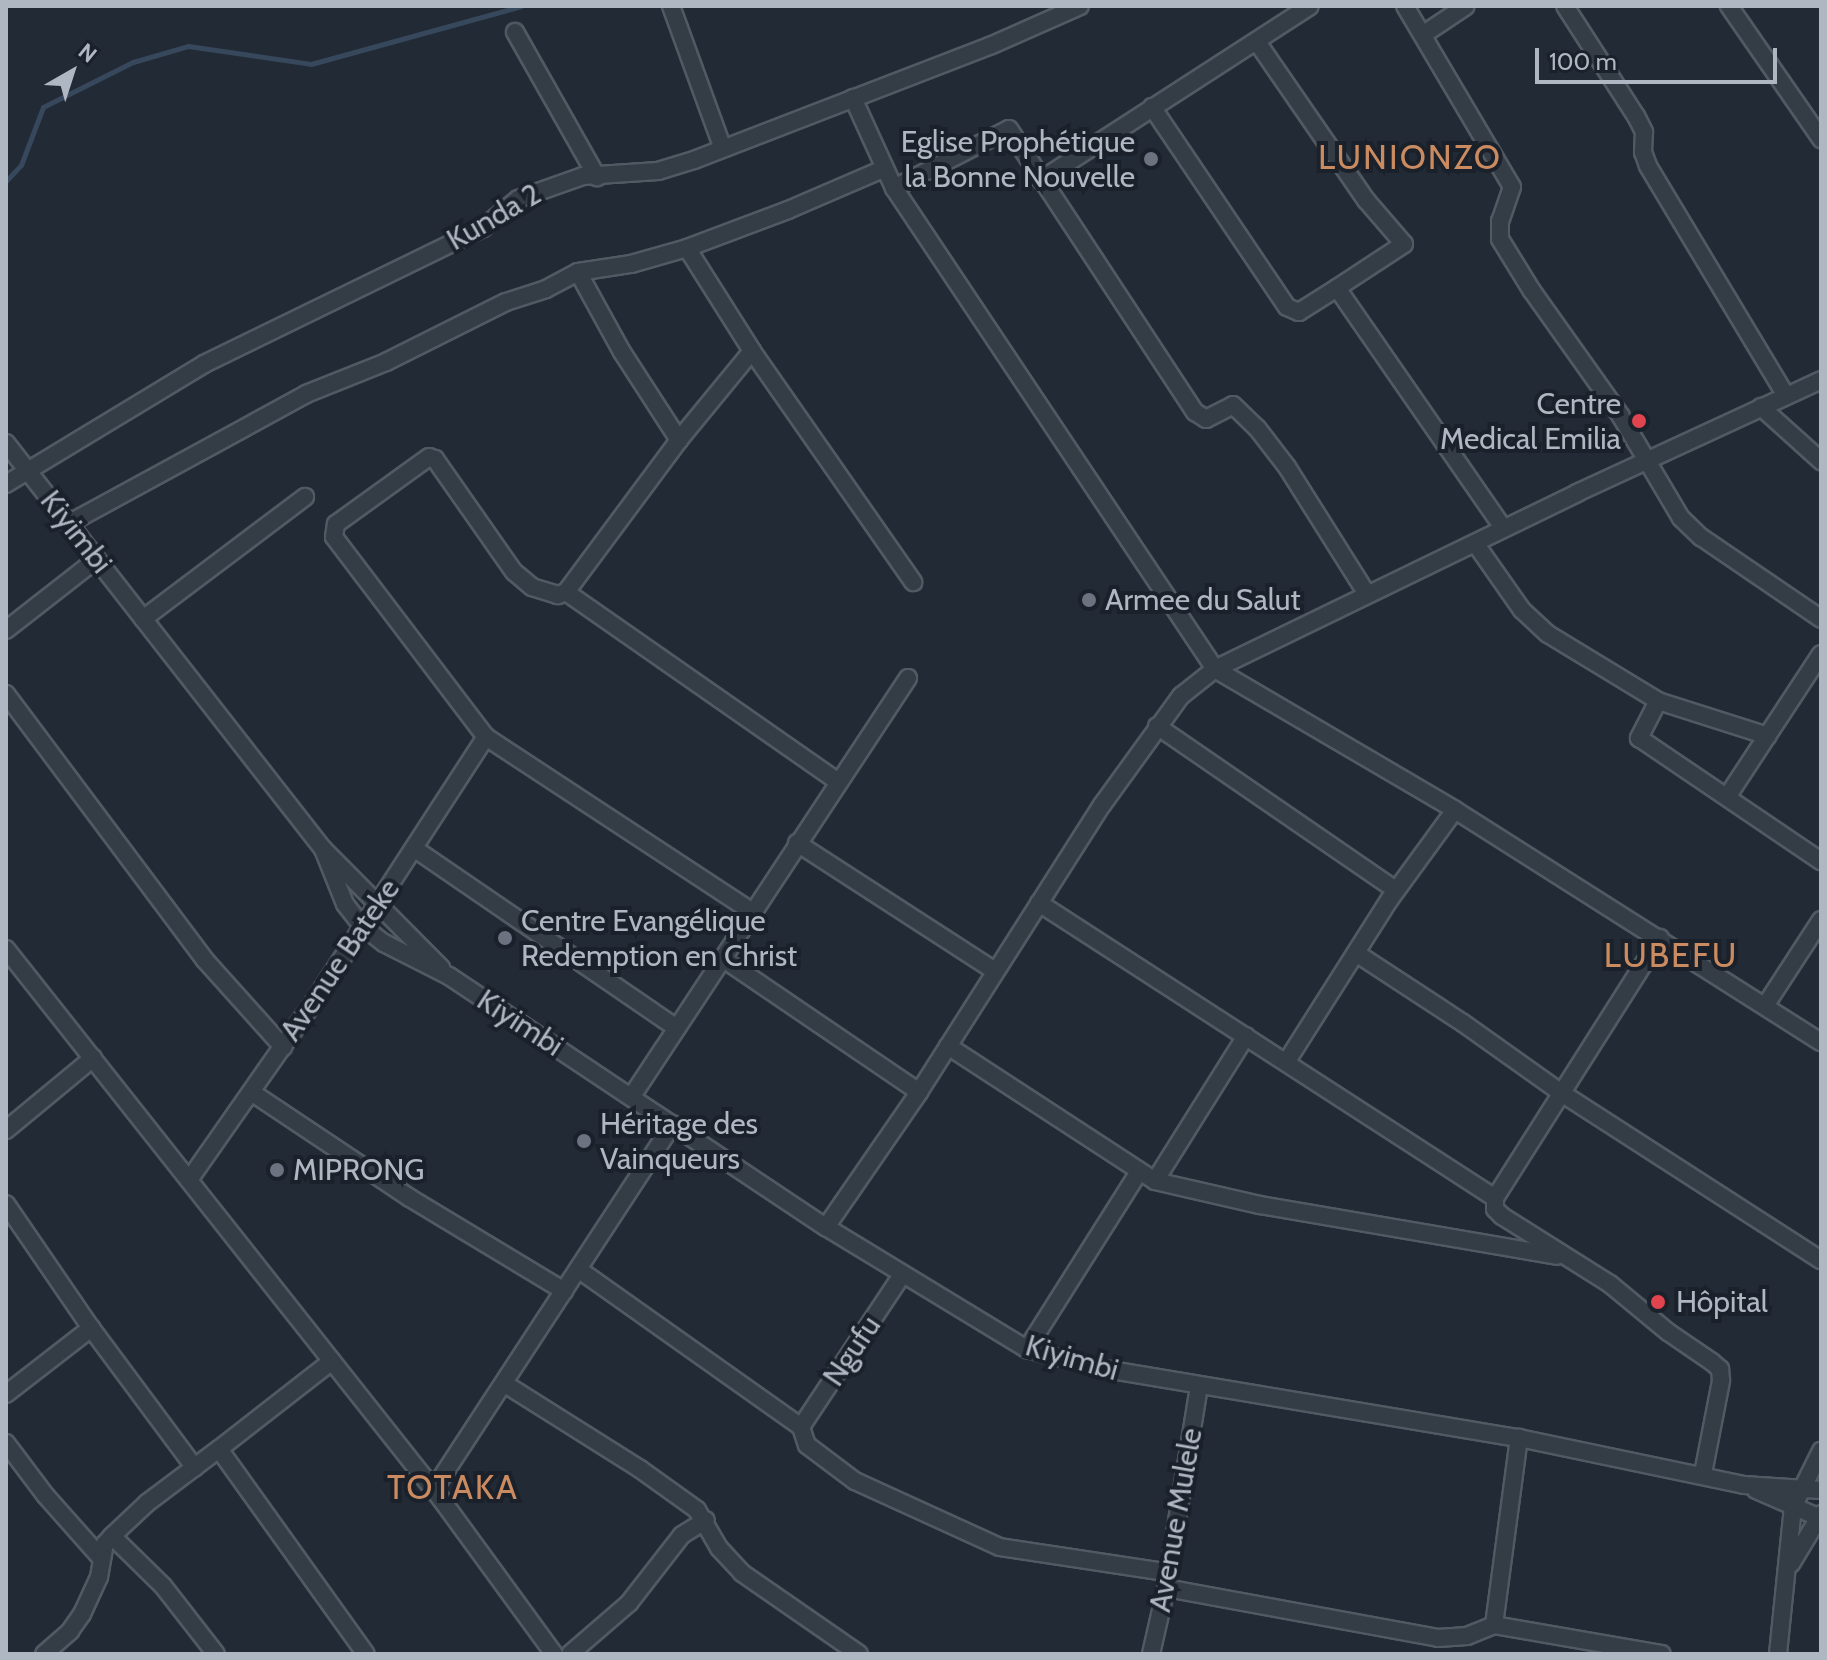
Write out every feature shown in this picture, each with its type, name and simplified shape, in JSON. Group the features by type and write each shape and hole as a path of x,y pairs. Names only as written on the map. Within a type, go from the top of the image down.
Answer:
{"street":[{"path":"671,6 722,146"},
{"name":"Kunda 2","path":"6,484 204,364 483,228 518,199 583,176 658,171 992,45 1080,6"},
{"path":"1041,180 1310,6"},
{"path":"1405,6 1512,187 1500,221 1500,239 1547,313 1620,415 1681,518 1701,537 1821,619"},
{"path":"1424,34 1466,6"},
{"path":"1565,6 1636,116 1644,132 1643,152 1648,166 1786,396"},
{"path":"1729,6 1821,139"},
{"path":"515,32 597,177"},
{"path":"1152,107 1287,307 1299,312 1404,244 1366,200 1257,42"},
{"path":"853,98 894,188 1215,669 1455,810 1821,1042"},
{"path":"894,188 1009,129 1195,412 1206,419 1233,405 1257,428 1287,467 1367,594"},
{"path":"68,524 306,394 386,362 506,302 546,289 578,272 631,264 687,248 788,210 883,169"},
{"path":"687,248 752,351 913,582"},
{"path":"578,272 622,352 679,440"},
{"path":"1337,288 1503,528"},
{"path":"752,351 679,440 566,592 558,595 532,587 514,572 435,459 429,457 336,524 334,537 486,737 754,913"},
{"path":"826,1227 919,1092 1039,903 1157,726 1181,696 1215,669 1503,528 1821,380"},
{"path":"1761,407 1821,461"},
{"name":"Kiyimbi","path":"6,443 323,849"},
{"path":"143,619 305,497"},
{"path":"1475,543 1522,610 1548,634 1658,701 1768,736"},
{"path":"6,630 97,559"},
{"path":"566,592 837,781"},
{"path":"1727,797 1821,654"},
{"path":"632,1096 675,1027 754,913 837,781 908,678"},
{"path":"6,694 205,960 283,1047"},
{"path":"1658,701 1639,738 1821,861"},
{"path":"1157,726 1396,890"},
{"name":"Avenue Bateke","path":"189,1180 283,1047 486,737"},
{"path":"1287,1061 1396,890 1455,810"},
{"path":"797,843 995,971"},
{"path":"323,849 449,976"},
{"path":"323,849 345,904 362,926 397,951 449,976"},
{"path":"415,849 675,1027"},
{"path":"1039,903 1495,1198"},
{"path":"1765,1006 1821,920"},
{"path":"1660,938 1495,1198 1495,1209 1610,1284 1720,1369 1703,1474"},
{"path":"6,949 434,1489 554,1654"},
{"path":"1356,953 1563,1094 1821,1260"},
{"path":"722,958 919,1092"},
{"name":"Kiyimbi","path":"449,976 826,1227 1027,1349 1093,1367 1519,1438 1703,1474 1744,1485 1820,1516"},
{"path":"1155,1181 1246,1036"},
{"path":"948,1046 1155,1181 1260,1205 1566,1258"},
{"path":"6,1130 93,1058"},
{"path":"251,1092 410,1198 564,1291"},
{"path":"434,1489 673,1124"},
{"path":"1027,1349 1139,1172"},
{"path":"6,1204 91,1328 195,1468"},
{"path":"578,1269 801,1427 807,1445 855,1481 1000,1547 1438,1638 1467,1636 1494,1625 1662,1654"},
{"name":"Ngufu","path":"801,1427 902,1275"},
{"path":"6,1394 91,1328"},
{"path":"44,1654 62,1639 82,1614 99,1577 101,1558 112,1536 147,1503 332,1361"},
{"path":"505,1384 640,1469 697,1510 706,1520 719,1548 742,1573 859,1654"},
{"name":"Avenue Mulele","path":"1151,1654 1199,1386"},
{"path":"1494,1625 1519,1438"},
{"path":"6,1443 46,1496 101,1558"},
{"path":"219,1449 366,1654"},
{"path":"1778,1654 1790,1566 1793,1507 1799,1489 1821,1451"},
{"name":"Kiyimbi","path":"1744,1485 1821,1490"},
{"path":"1790,1566 1820,1516"},
{"path":"570,1654 629,1603 682,1535 706,1520"},
{"path":"112,1536 163,1586 216,1654"},
{"path":"62,1639 72,1654"}],"waterway":[{"path":"6,181 21,165 43,107 133,62 188,46 311,64 521,6"}],"place":[{"name":"Eglise Prophétique la Bonne Nouvelle","path":"1151,159"},
{"name":"Centre Medical Emilia","path":"1639,421"},
{"name":"Armee du Salut","path":"1089,600"},
{"name":"Centre Evangélique Redemption en Christ","path":"505,938"},
{"name":"Héritage des Vainqueurs","path":"584,1141"},
{"name":"MIPRONG","path":"277,1170"},
{"name":"Hôpital","path":"1658,1302"}],"district":[{"name":"LUNIONZO","path":"1410,158"},
{"name":"LUBEFU","path":"1671,956"},
{"name":"TOTAKA","path":"453,1488"}]}
